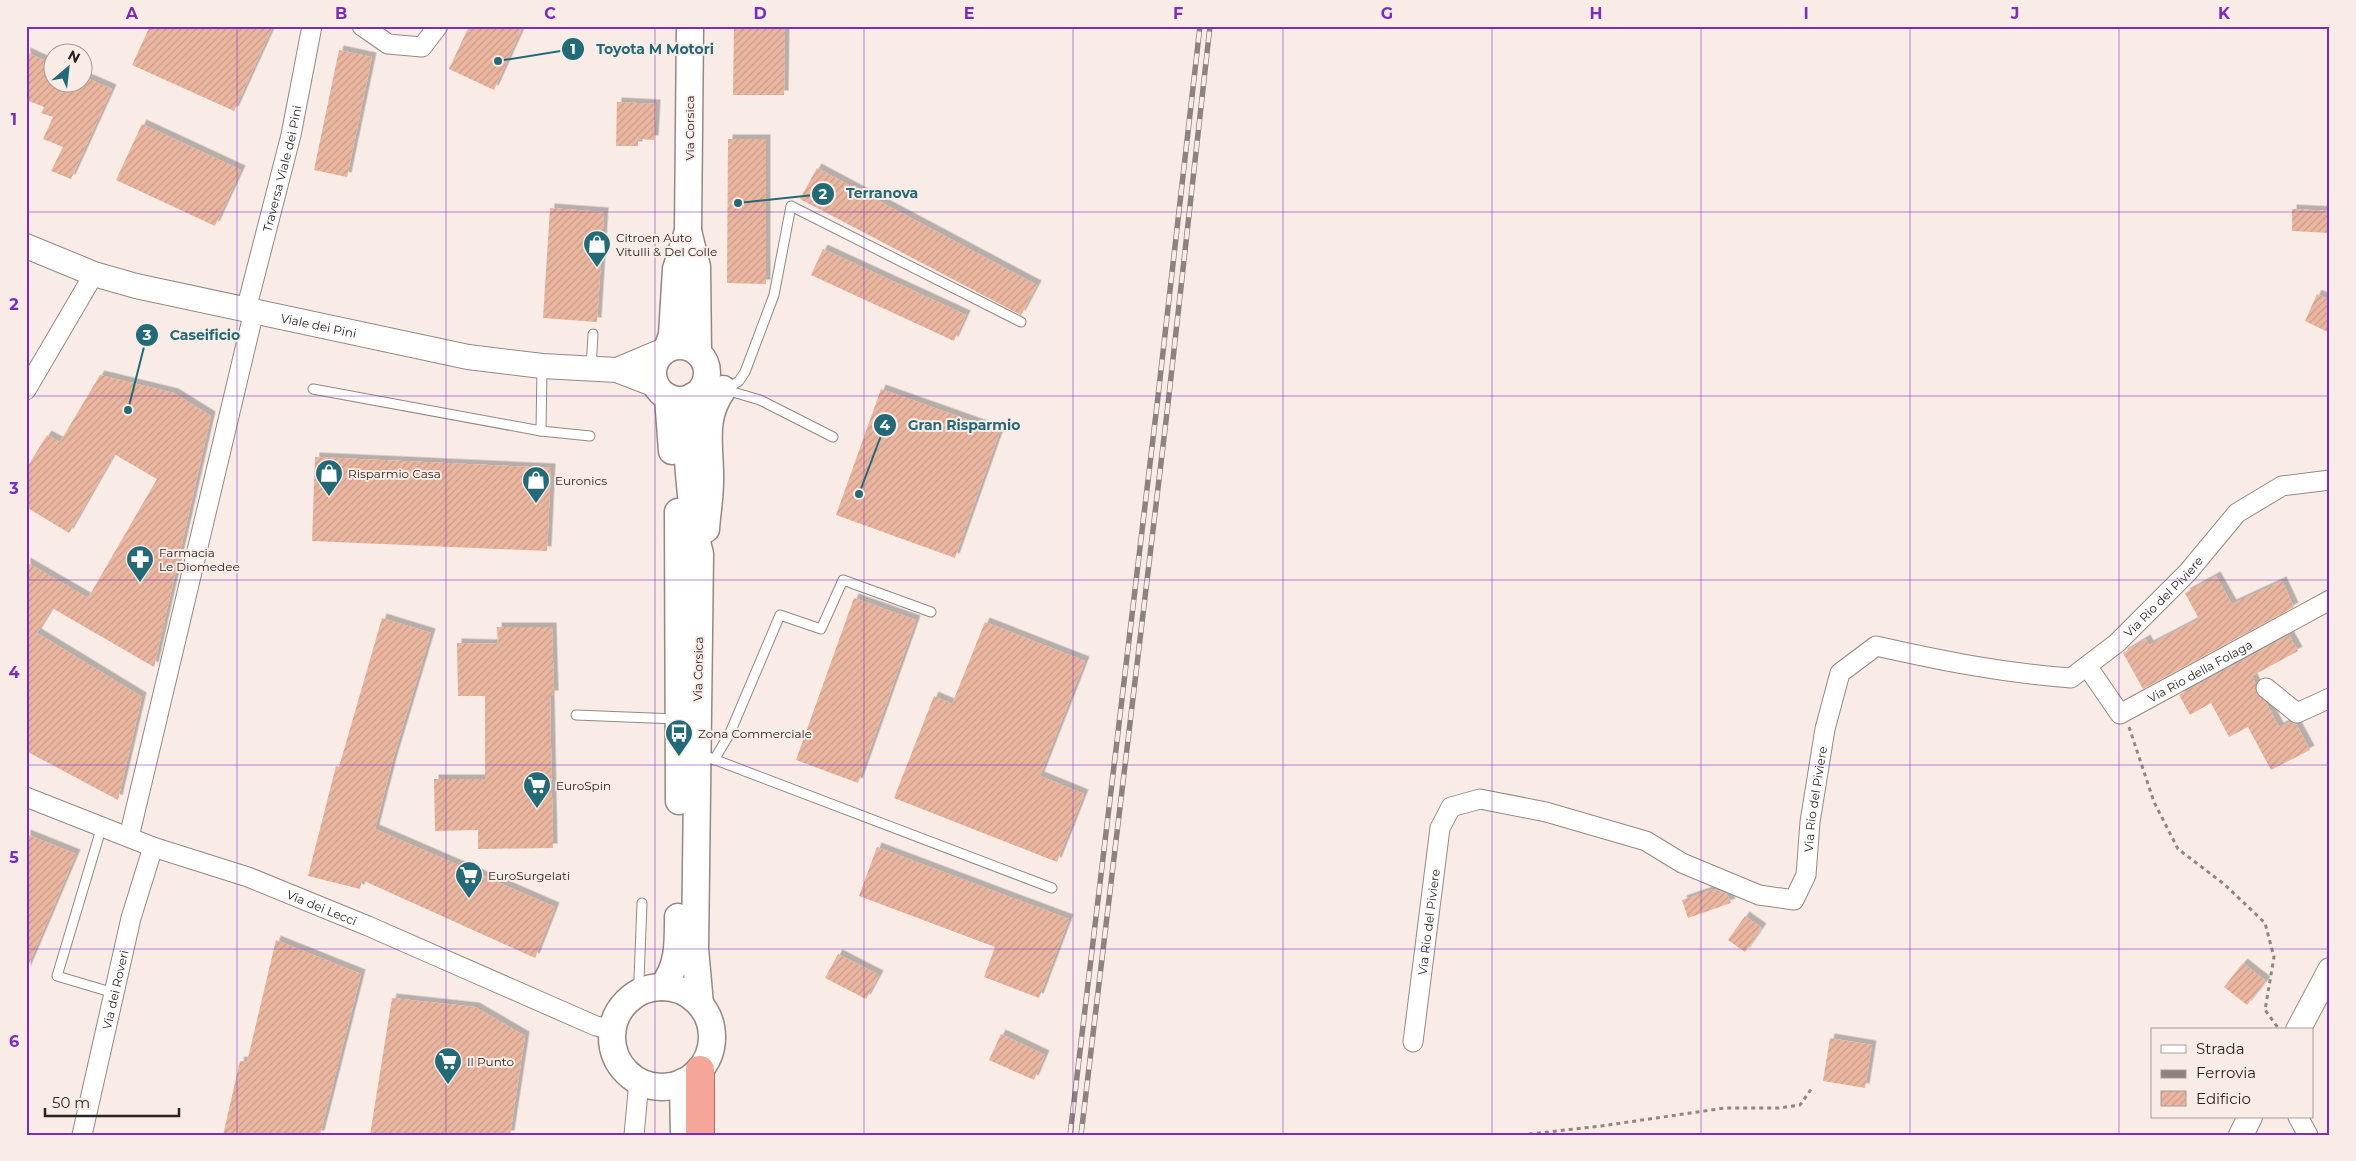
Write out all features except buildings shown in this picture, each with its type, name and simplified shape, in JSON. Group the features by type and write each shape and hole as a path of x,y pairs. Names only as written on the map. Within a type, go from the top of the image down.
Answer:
{"highway":[{"path":"691,1076 700,1135"}],"main road":[{"name":"Via Corsica","path":"613,1030 617,1016 624,1004 651,989 673,972 678,947 679,528 672,480 672,430 689,390 706,370 698,353 697,268 688,231 690,26"},
{"name":"Via Corsica","path":"688,231 676,269 672,335 667,350 654,364 653,374 689,390"},
{"path":"667,350 684,346 698,353"},
{"name":"Via Corsica","path":"684,1135 691,1076 705,1063 712,1042 709,1018 700,1004 695,949 706,757 700,554 694,532 687,464 689,390"},
{"path":"651,989 687,993 700,1004"},
{"path":"613,1030 614,1047 619,1061 639,1081 663,1086 691,1076"}],"street":[{"name":"Traversa Viale dei Pini","path":"130,837 291,135 312,26"},
{"path":"362,26 388,44 422,47 438,26"},
{"name":"Viale dei Pini","path":"26,246 94,274 136,286 250,311 468,356 542,366 618,370 689,390"},
{"path":"26,390 94,274"},
{"name":"Viale dei Pini","path":"618,370 667,350"},
{"name":"Via Rio del Piviere","path":"1413,1042 1440,828 1451,807 1480,799 1546,812 1646,841 1682,863 1759,895 1794,900 1806,875 1810,822 1825,729 1840,673 1876,646 1938,660 2013,673 2071,678 2117,643 2188,572 2237,513 2282,486 2330,480"},
{"name":"Via Rio della Folaga","path":"2120,714 2330,600"},
{"path":"2087,666 2120,714"},
{"path":"2266,688 2297,713 2330,698"},
{"name":"Via dei Lecci","path":"26,797 153,847 248,877 368,926 596,1026 613,1030"},
{"name":"Via dei Roveri","path":"82,1135 130,918 153,847"},
{"path":"2299,1028 2330,970"},
{"path":"634,1135 639,1081"},
{"path":"2241,1135 2250,1118"},
{"path":"2299,1118 2308,1135"}],"lane":[{"path":"689,390 733,386 745,372 774,295 791,206 1021,322"},
{"path":"591,369 593,334"},
{"path":"541,431 542,366"},
{"path":"313,389 541,431 590,436"},
{"path":"689,390 760,400 833,437"},
{"path":"931,612 843,580 821,629 780,614 730,733 706,757 1052,888"},
{"path":"576,715 679,719"},
{"path":"102,826 57,976 114,993"},
{"path":"642,903 638,979 651,989"}],"path":[{"path":"2120,714 2132,731 2154,802 2178,849 2224,884 2265,923 2274,957 2265,1010 2278,1028"},
{"path":"1521,1135 1601,1126 1725,1108 1779,1108 1800,1105 1812,1088"}],"railway":[{"path":"1070,1135 1200,26"},
{"path":"1081,1135 1168,404 1210,26"}],"place":[{"name":"Toyota M Motori","path":"498,61"},
{"name":"Terranova","path":"738,203"},
{"name":"Citroen Auto Vitulli & Del Colle","path":"597,268"},
{"name":"Caseificio","path":"128,410"},
{"name":"Gran Risparmio","path":"859,494"},
{"name":"Risparmio Casa","path":"329,497"},
{"name":"Euronics","path":"536,504"},
{"name":"Farmacia Le Diomedee","path":"140,583"},
{"name":"Zona Commerciale","path":"679,757"},
{"name":"EuroSpin","path":"537,809"},
{"name":"EuroSurgelati","path":"469,899"},
{"name":"Il Punto","path":"448,1085"}]}
